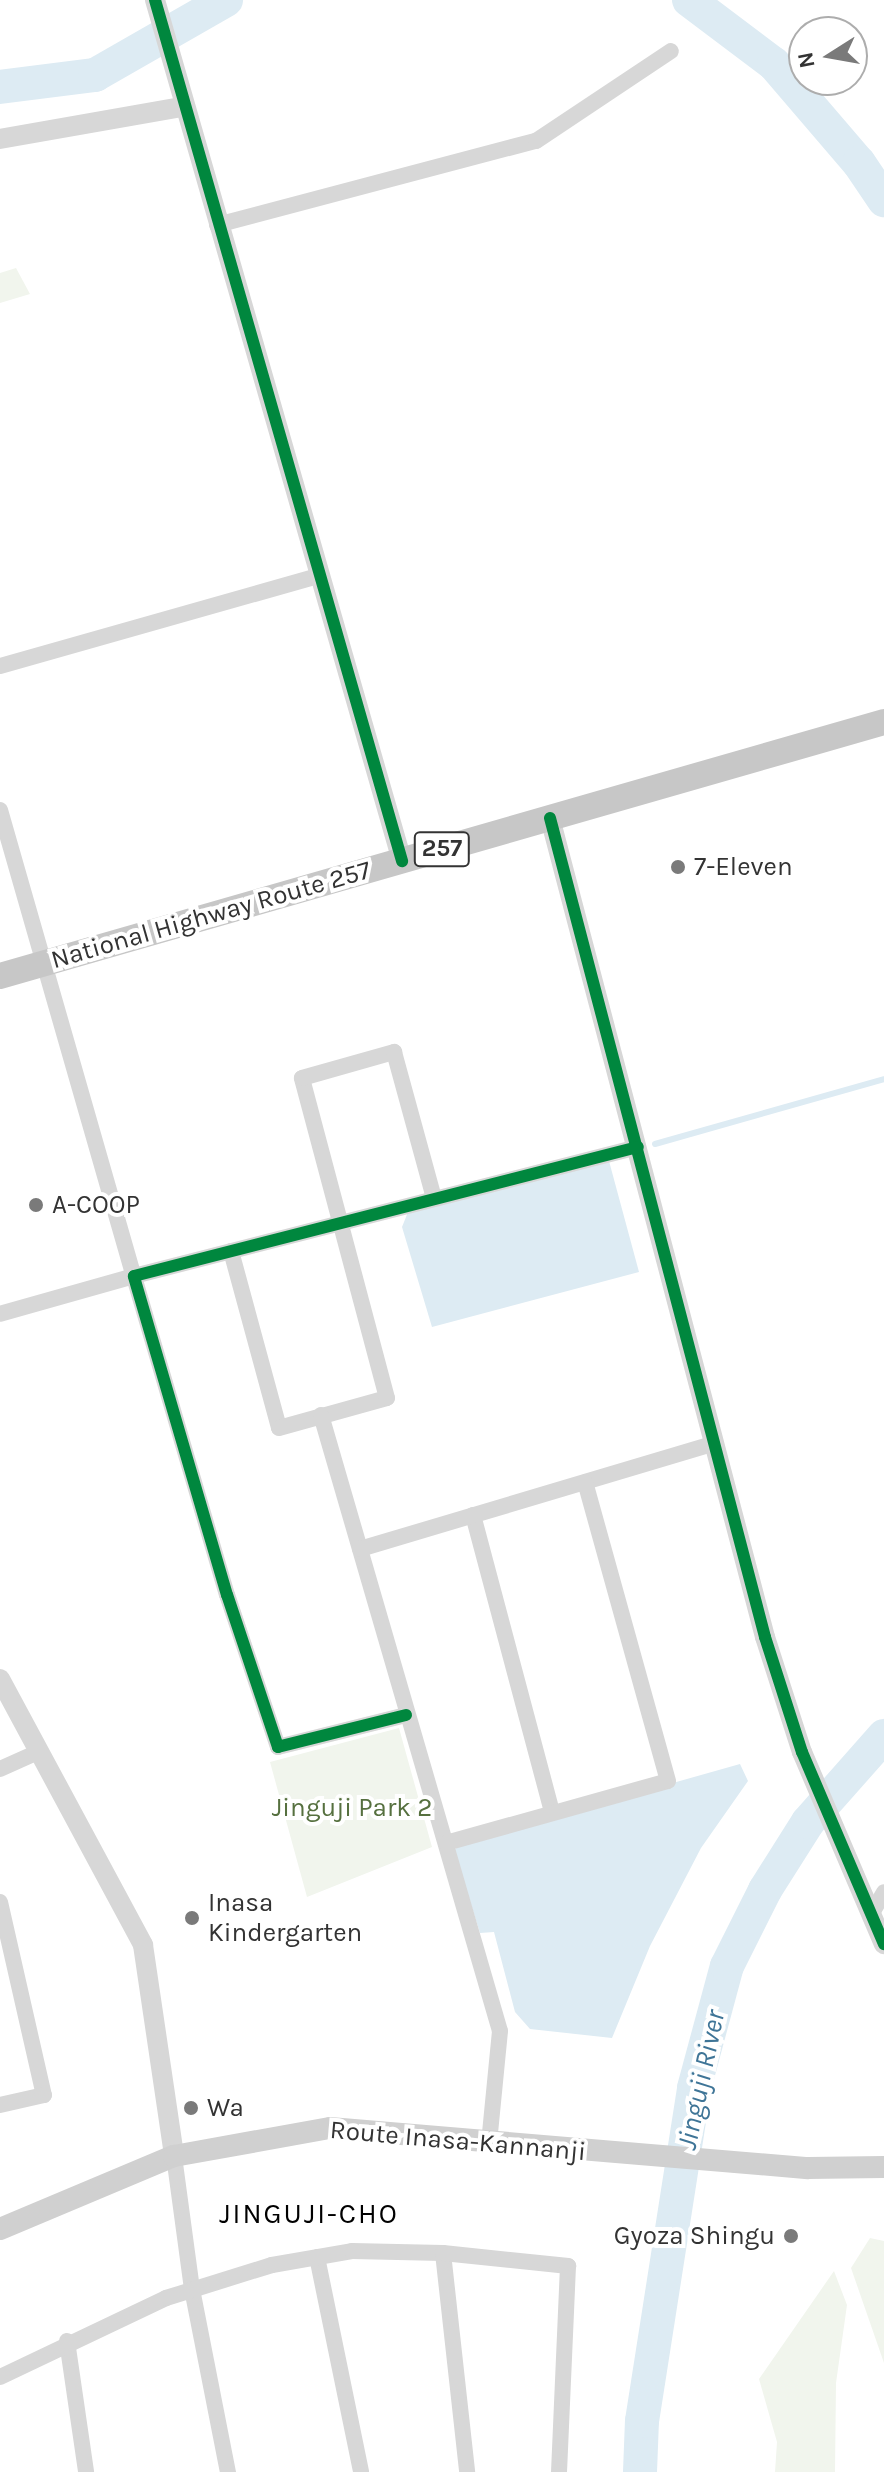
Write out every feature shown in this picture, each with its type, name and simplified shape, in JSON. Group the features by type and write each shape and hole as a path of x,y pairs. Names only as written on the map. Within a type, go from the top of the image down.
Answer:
{"highway":[{"name":"National Highway Route 257","path":"0,976 884,722"}],"main road":[{"name":"Route Inasa-Kannanji","path":"0,2229 174,2156 330,2128 752,2164 884,2167"}],"street":[{"path":"155,0 180,98 402,861"},
{"path":"217,225 536,141 671,51"},
{"path":"0,139 180,98"},
{"path":"0,666 321,575"},
{"path":"0,810 227,1595 278,1747 406,1715"},
{"path":"550,818 638,1147 712,1444 802,1752 874,1901 884,1944"},
{"path":"231,1251 279,1428 387,1398 302,1078 394,1052 434,1198"},
{"path":"0,1314 340,1222 638,1147"},
{"path":"321,1415 500,2031 489,2143"},
{"path":"360,1549 712,1444"},
{"path":"446,1843 668,1781 585,1482"},
{"path":"473,1515 552,1811"},
{"path":"0,1679 143,1945 192,2289 228,2472"},
{"path":"0,1769 40,1751"},
{"path":"0,1902 44,2095 0,2105"},
{"path":"0,2377 67,2341 192,2289 317,2257 352,2251 443,2253 568,2266 559,2472"},
{"path":"443,2253 467,2472"},
{"path":"317,2257 361,2472"},
{"path":"67,2341 86,2472"}],"green space":[{"path":"16,268 30,294 0,303 0,273"},
{"name":"Jinguji Park 2","path":"399,1728 432,1847 307,1897 270,1762"},
{"path":"870,2238 884,2241 884,2363 851,2268"},
{"path":"834,2271 847,2305 836,2383 835,2472 775,2472 777,2442 759,2379"}],"shaded area":[{"path":"609,1161 639,1272 432,1327 402,1227 408,1212"},
{"path":"740,1764 748,1781 701,1848 650,1946 612,2038 530,2029 515,2012 494,1932 480,1933 454,1850 464,1842"}],"waterway":[{"path":"0,87 95,75 226,0"},
{"path":"689,0 774,64 859,163 884,200"},
{"path":"655,1144 884,1079"},
{"name":"Jinguji River","path":"640,2472 642,2421 694,2088 727,1966 765,1890 808,1822 884,1736"}],"cycle path":[{"path":"155,0 402,861"},
{"path":"550,818 765,1637 802,1752 884,1944"},
{"path":"406,1715 278,1747 227,1595 134,1276 638,1147"}],"place":[{"name":"7-Eleven","path":"678,867"},
{"name":"A-COOP","path":"36,1205"},
{"name":"Inasa Kindergarten","path":"192,1918"},
{"name":"Wa","path":"191,2108"},
{"name":"Gyoza Shingu","path":"791,2236"}],"district":[{"name":"JINGUJI-CHO","path":"309,2214"}]}
